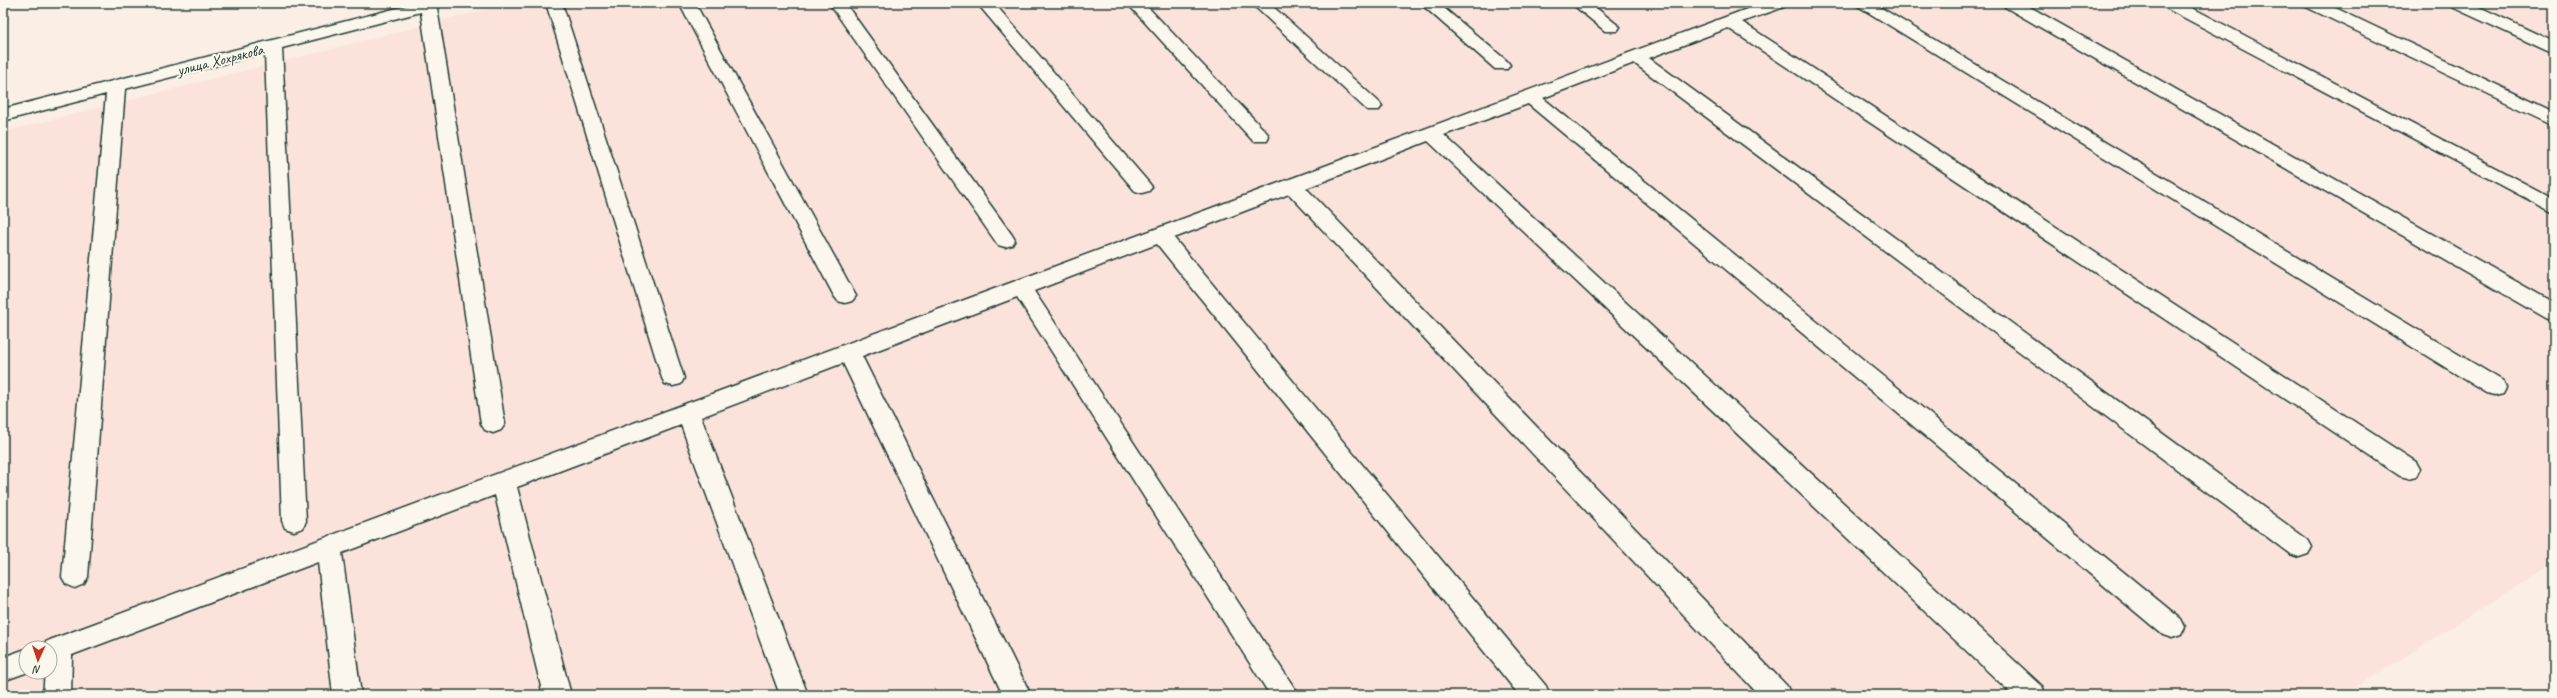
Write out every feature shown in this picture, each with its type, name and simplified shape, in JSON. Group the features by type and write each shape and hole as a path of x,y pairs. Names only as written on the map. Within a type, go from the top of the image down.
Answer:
{"street":[{"path":"554,3 673,378"},
{"path":"688,3 845,296"},
{"path":"837,3 1005,240"},
{"path":"986,3 1142,187"},
{"path":"1136,3 1260,137"},
{"path":"1259,3 1373,106"},
{"path":"1428,3 1501,65"},
{"path":"1579,3 1611,27"},
{"path":"58,649 1778,3"},
{"path":"1861,3 2495,387"},
{"path":"2011,3 2554,313"},
{"path":"2170,3 2554,207"},
{"path":"2312,3 2554,119"},
{"path":"2458,3 2554,49"},
{"path":"432,4 493,424"},
{"name":"улица Хохрякова","path":"3,115 432,4"},
{"path":"1729,21 2408,469"},
{"path":"274,45 294,520"},
{"path":"1636,56 2299,547"},
{"path":"75,576 116,86"},
{"path":"1530,96 2172,627"},
{"path":"1430,133 2032,695"},
{"path":"1292,185 1777,695"},
{"path":"1161,235 1536,695"},
{"path":"1022,287 1285,695"},
{"path":"849,352 1017,695"},
{"path":"688,412 794,695"},
{"path":"504,482 557,695"},
{"path":"329,547 347,695"},
{"path":"3,669 18,664"},
{"path":"56,680 57,695"}],"shaded area":[{"path":"512,3 2554,3 2554,563 2344,695 3,695 3,132"}]}
